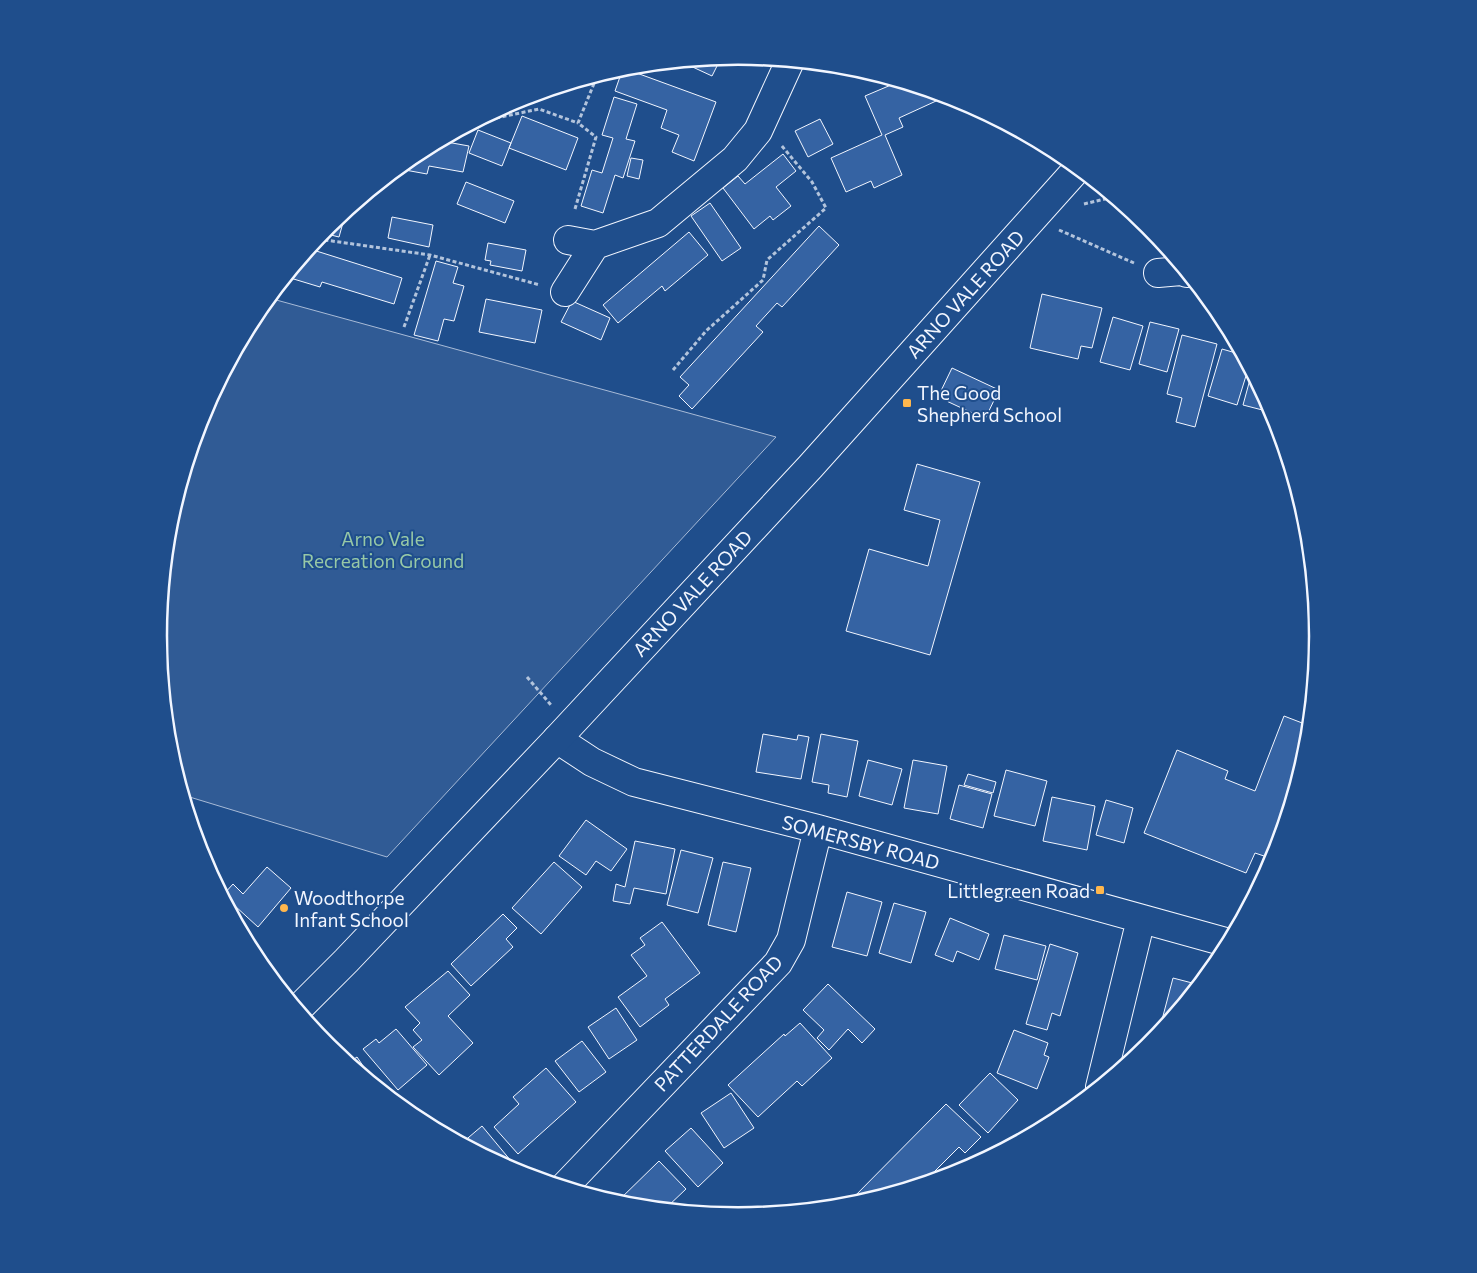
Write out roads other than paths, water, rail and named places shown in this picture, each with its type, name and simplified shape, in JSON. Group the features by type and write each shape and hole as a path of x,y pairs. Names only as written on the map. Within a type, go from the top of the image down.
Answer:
{"street":[{"path":"565,292 581,243 658,223 734,159 758,131 787,67"},
{"name":"ARNO VALE ROAD","path":"302,1005 557,739 816,460 1073,173"},
{"name":"SOMERSBY ROAD","path":"557,739 592,762 634,782 818,829 1222,941"},
{"name":"PATTERDALE ROAD","path":"569,1182 778,963 792,940 818,829"},
{"path":"1103,1076 1141,919"}],"place":[{"name":"The Good Shepherd School","path":"907,403"},
{"name":"Littlegreen Road","path":"1100,890"},
{"name":"Woodthorpe Infant School","path":"284,908"}],"park label":[{"name":"Arno Vale Recreation Ground","path":"383,549"}]}
